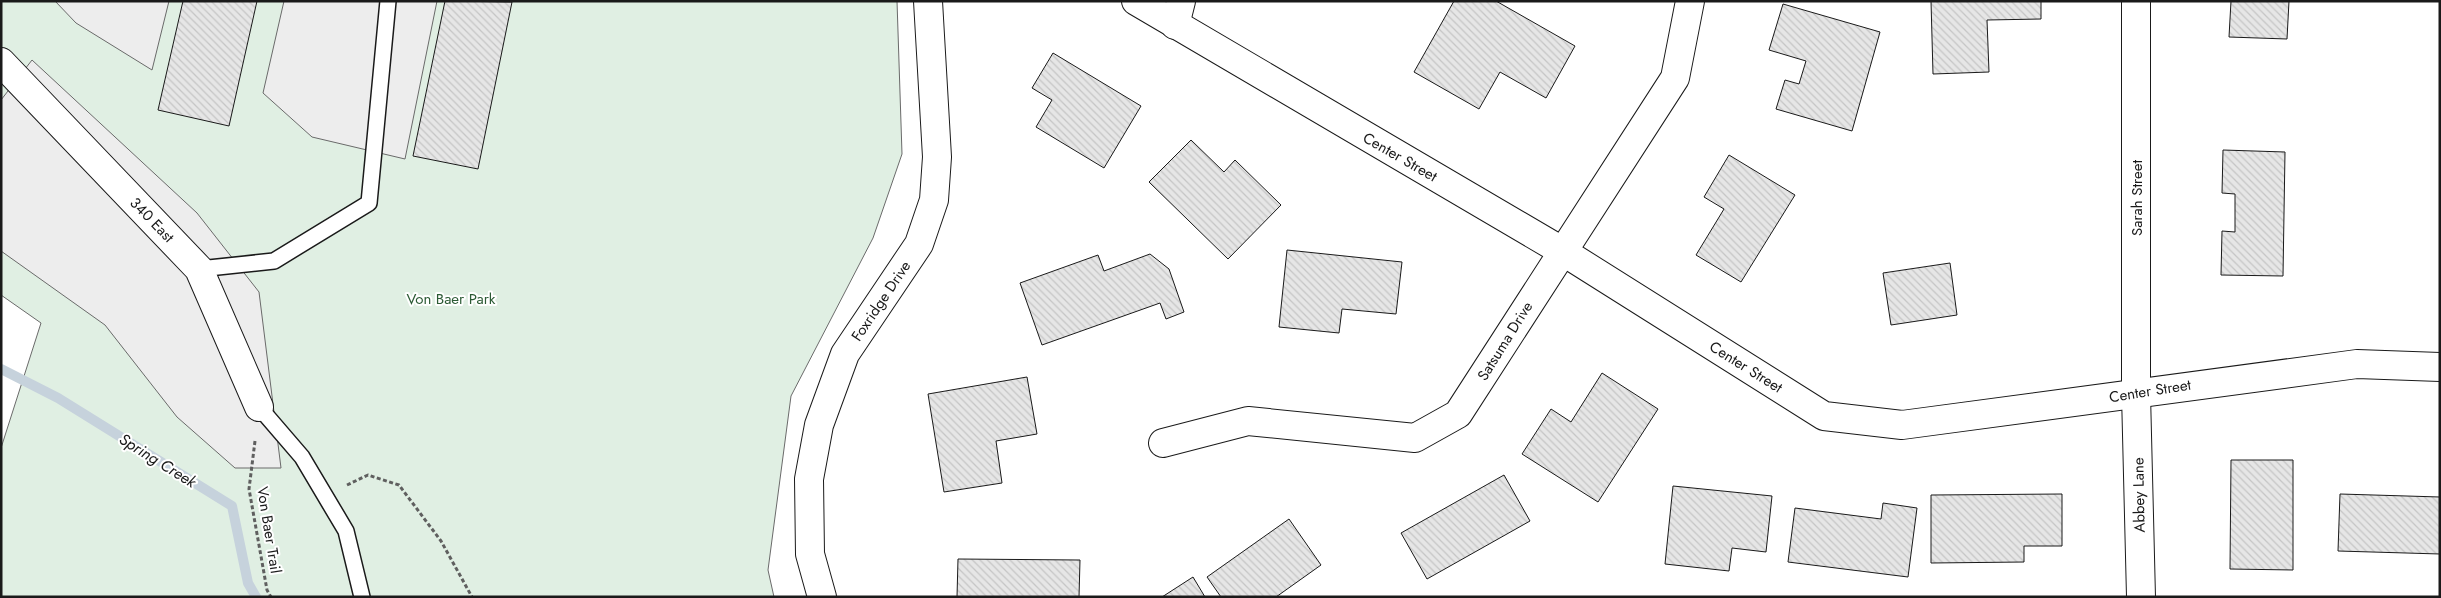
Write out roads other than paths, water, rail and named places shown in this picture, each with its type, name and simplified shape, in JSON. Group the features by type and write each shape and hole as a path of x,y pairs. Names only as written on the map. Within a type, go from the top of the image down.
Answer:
{"street":[{"name":"Foxridge Drive","path":"822,597 810,554 809,479 819,425 845,354 919,244 934,200 937,157 928,1"},
{"name":"Center Street","path":"1136,1 1178,13 1824,416 1902,425 2357,364 2440,367"},
{"name":"Satsuma Drive","path":"1163,443 1248,421 1416,438 1458,414 1675,78 1690,1"},
{"name":"Sarah Street","path":"2136,1 2136,394"},
{"name":"340 East","path":"1,62 199,269 259,407"},
{"name":"Abbey Lane","path":"2136,394 2141,597"}],"lane":[{"path":"199,269 274,261 369,203 388,1"},
{"path":"259,407 302,457 346,531 362,597"}],"waterway":[{"name":"Spring Creek","path":"1,369 58,398 232,506 248,583 256,597"}],"park label":[{"name":"Von Baer Park","path":"451,299"}]}
